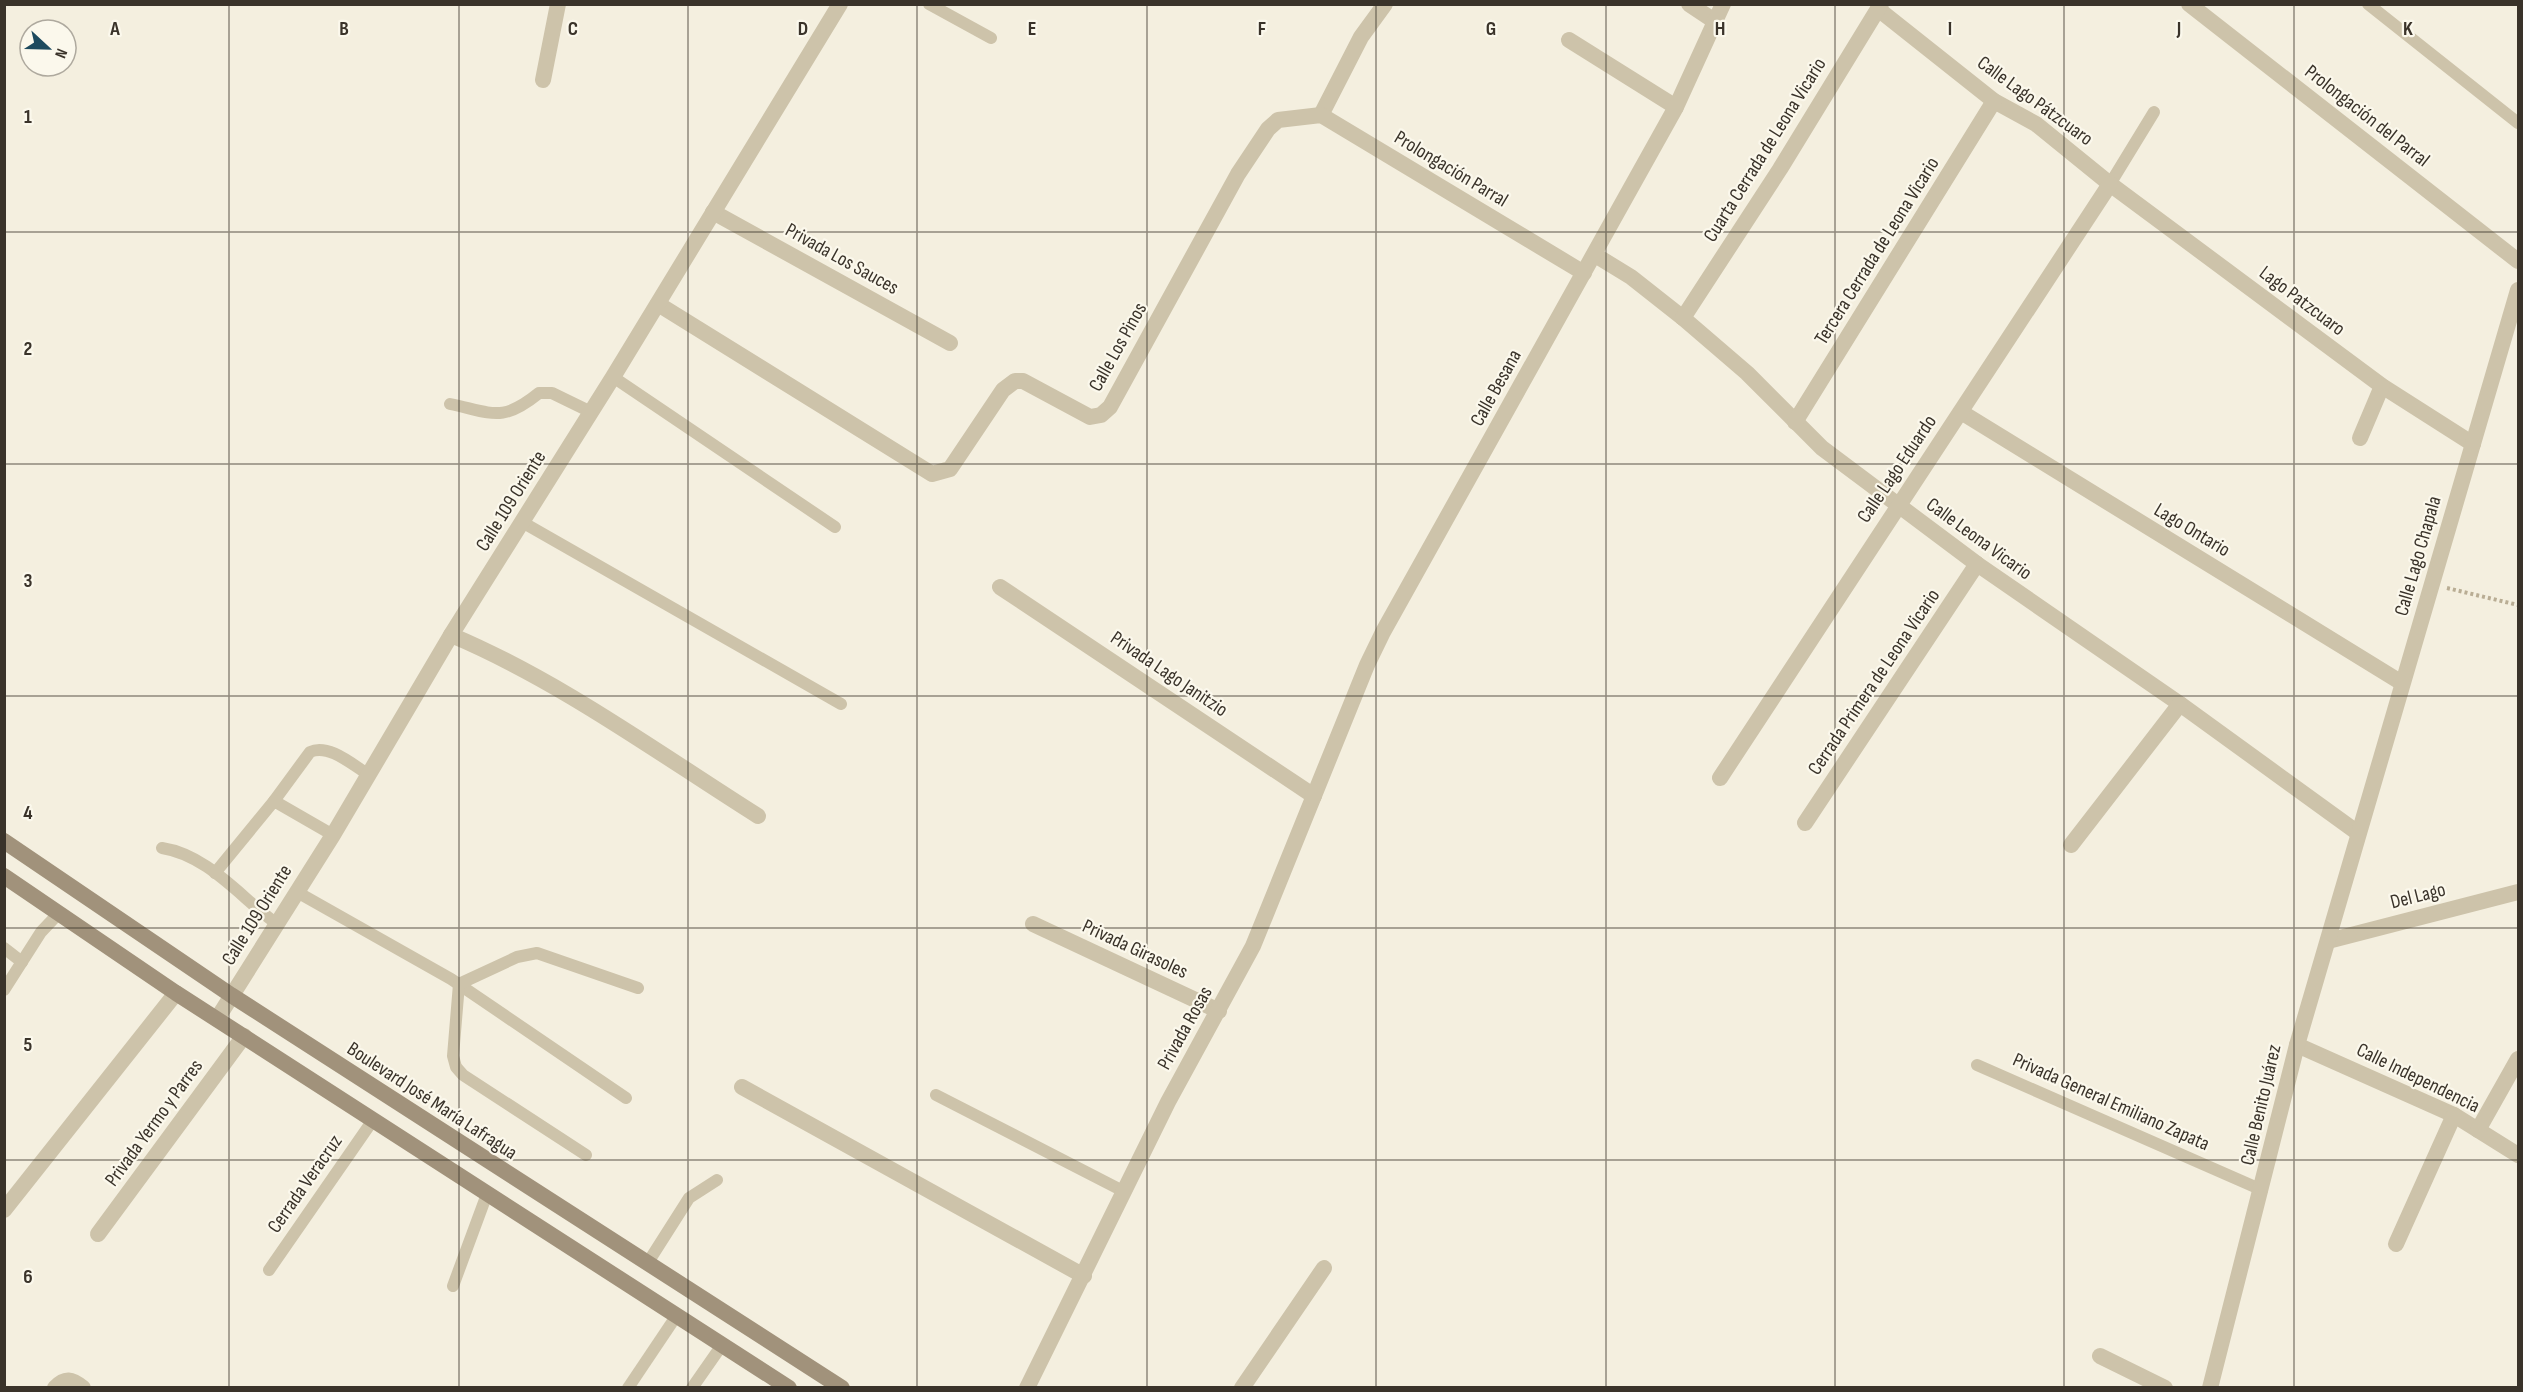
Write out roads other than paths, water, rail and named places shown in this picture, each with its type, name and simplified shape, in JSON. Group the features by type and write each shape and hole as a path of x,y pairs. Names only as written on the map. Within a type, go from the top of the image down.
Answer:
{"main road":[{"name":"Boulevard José María Lafragua","path":"4,841 231,995 842,1388"},
{"path":"4,876 176,993 789,1388"}],"street":[{"path":"543,80 558,4"},
{"name":"Calle 109 Oriente","path":"217,1019 333,835 451,635 613,377 840,4"},
{"path":"1321,115 1361,38 1384,4"},
{"path":"1689,4 1716,22"},
{"name":"Calle Besana","path":"1314,796 1367,665 1383,632 1676,107 1724,4"},
{"name":"Prolongación del Parral","path":"2189,4 2518,261"},
{"name":"Calle Lago Pátzcuaro","path":"1880,7 1994,101 2036,124 2110,184"},
{"name":"Cuarta Cerrada de Leona Vicario","path":"1683,318 1780,169 1880,7"},
{"path":"1569,40 1676,107"},
{"name":"Tercera Cerrada de Leona Vicario","path":"1795,422 1994,101"},
{"name":"Calle Los Pinos","path":"658,304 932,474 942,473 950,469 1008,383 1023,381 1090,417 1101,415 1110,407 1238,174 1268,129 1278,120 1321,115"},
{"name":"Prolongación Parral","path":"1321,115 1584,273"},
{"name":"Lago Patzcuaro","path":"2110,184 2382,386 2473,444"},
{"name":"Calle Lago Eduardo","path":"1720,778 2110,184"},
{"name":"Privada Los Sauces","path":"713,212 950,343"},
{"name":"Calle Leona Vicario","path":"1595,255 1631,277 1683,318 1747,373 1822,448 1977,564 2180,704 2358,833"},
{"name":"Calle Lago Chapala","path":"2358,833 2518,290"},
{"path":"2360,438 2382,386"},
{"name":"Lago Ontario","path":"1961,412 2402,683"},
{"name":"Cerrada Primera de Leona Vicario","path":"1805,823 1977,564"},
{"name":"Privada Lago Janitzio","path":"1000,587 1314,796"},
{"path":"451,635 495,654 543,681 758,816"},
{"path":"2070,845 2180,704"},
{"name":"Privada Rosas","path":"1028,1388 1168,1102 1253,946 1314,796"},
{"name":"Calle Benito Juárez","path":"2211,1388 2297,1045 2358,833"},
{"name":"Del Lago","path":"2328,941 2518,892"},
{"name":"Privada Girasoles","path":"1033,924 1219,1011"},
{"path":"4,1210 176,993"},
{"name":"Privada Yermo y Parres","path":"98,1234 244,1036"},
{"name":"Calle Independencia","path":"2297,1045 2454,1115 2518,1155"},
{"path":"2478,1130 2518,1059"},
{"path":"742,1087 1084,1276"},
{"path":"2396,1244 2454,1115"},
{"path":"1242,1388 1324,1268"},
{"path":"2100,1356 2165,1388"},
{"path":"55,1388 65,1380 73,1380 83,1388"}],"lane":[{"path":"929,4 991,39"},
{"path":"2368,4 2518,123"},
{"path":"2110,184 2154,112"},
{"path":"613,377 835,527"},
{"path":"450,404 501,415 520,408 539,393 552,393 591,412"},
{"path":"522,522 841,704"},
{"path":"215,873 274,801 310,752 316,748 326,750 369,775"},
{"path":"274,801 333,835"},
{"path":"162,848 176,850 215,873 277,924"},
{"path":"297,892 459,984 626,1098"},
{"path":"4,990 41,932 59,913"},
{"path":"4,948 22,962"},
{"path":"459,984 517,957 537,954 639,988"},
{"path":"459,984 453,1056 462,1076 586,1155"},
{"name":"Privada General Emiliano Zapata","path":"1977,1065 2262,1190"},
{"path":"936,1095 1124,1191"},
{"name":"Cerrada Veracruz","path":"269,1270 374,1120"},
{"path":"646,1264 689,1198 717,1180"},
{"path":"453,1286 487,1194"},
{"path":"628,1388 677,1315"},
{"path":"692,1388 722,1345"}]}
